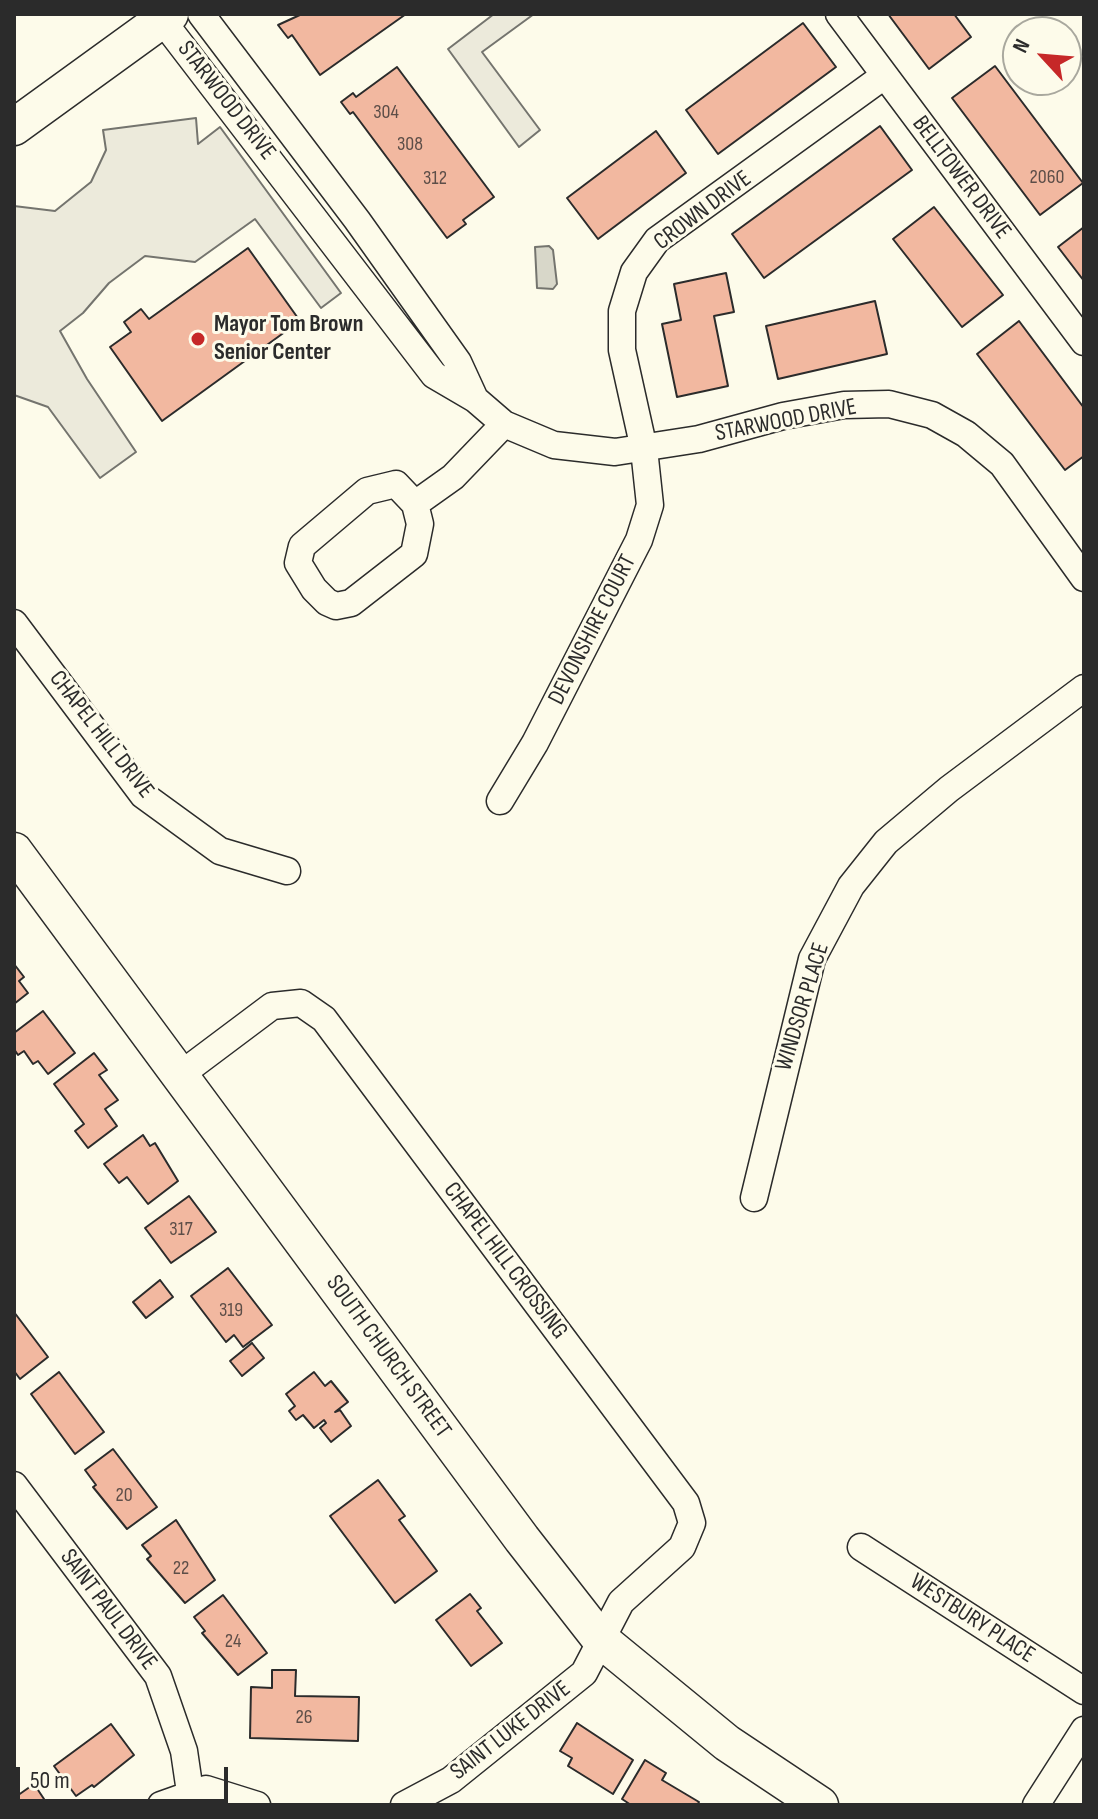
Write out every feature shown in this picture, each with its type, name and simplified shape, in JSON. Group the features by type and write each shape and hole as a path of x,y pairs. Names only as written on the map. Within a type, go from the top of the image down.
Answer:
{"street":[{"name":"STARWOOD DRIVE","path":"201,14 448,349 475,399"},
{"name":"BELLTOWER DRIVE","path":"839,14 1084,342"},
{"name":"STARWOOD DRIVE","path":"166,17 434,375 475,399 504,424 554,445 615,452 644,449 844,405 889,404 932,415 966,434 1002,464 1084,578"},
{"path":"14,127 166,17"},
{"name":"CROWN DRIVE","path":"644,449 622,350 622,311 634,272 657,240 884,76"},
{"path":"415,504 453,477 504,424"},
{"name":"DEVONSHIRE COURT","path":"500,801 535,743 639,540 650,505 644,449"},
{"path":"396,484 415,504 420,541 405,563 351,603 336,606 314,589 298,563 302,546 367,491 396,484"},
{"name":"CHAPEL HILL DRIVE","path":"14,623 143,795 220,851 287,871"},
{"name":"WINDSOR PLACE","path":"754,1198 812,959 851,886 886,842 949,789 1084,688"},
{"name":"SOUTH CHURCH STREET","path":"14,851 512,1526 600,1639 727,1743 820,1805"},
{"name":"CHAPEL HILL CROSSING","path":"180,1075 272,1006 301,1003 324,1019 686,1503 692,1523 682,1547 621,1602 600,1639"},
{"name":"SAINT PAUL DRIVE","path":"14,1485 158,1676 184,1751 190,1792"},
{"name":"WESTBURY PLACE","path":"861,1547 1084,1691"},
{"name":"SAINT LUKE DRIVE","path":"404,1805 451,1780 563,1693 584,1673 600,1639"},
{"path":"1036,1805 1084,1730"},
{"path":"161,1805 190,1792 206,1789 257,1805"}],"shaded area":[{"path":"494,14 534,14 482,52 540,130 519,147 448,49"},
{"path":"196,118 198,144 220,127 341,293 321,308 255,219 195,262 145,256 109,283 83,313 60,331 87,379 136,452 100,478 48,407 14,395 14,206 55,211 91,182 106,150 103,130"},
{"path":"549,246 553,250 557,284 553,289 537,288 535,247"}],"building":[{"path":"302,14 406,14 320,75 292,35 288,38 278,25"},
{"path":"888,14 954,14 971,37 929,69"},
{"path":"803,23 836,67 718,154 686,110"},
{"path":"995,66 1002,75 1002,96 1018,96 1083,183 1040,215 952,98"},
{"path":"397,67 494,197 463,220 466,224 447,238 353,112 350,114 341,102 353,93 356,97"},
{"path":"880,126 912,170 764,278 732,234"},
{"path":"656,131 686,173 598,239 567,198"},
{"path":"934,207 1003,295 962,327 893,239"},
{"path":"1084,227 1084,281 1058,247"},
{"name":"Mayor Tom Brown Senior Center","path":"248,248 300,321 162,421 110,347 131,332 124,322 141,309 149,319"},
{"path":"726,273 734,312 714,316 728,386 677,397 662,324 681,320 674,284"},
{"path":"875,301 887,354 778,379 766,326"},
{"path":"1019,321 1084,408 1084,456 1065,470 977,354"},
{"path":"14,964 24,977 19,981 28,993 14,1004"},
{"path":"43,1011 75,1053 48,1074 38,1061 33,1064 24,1051 18,1055 14,1049 14,1033"},
{"path":"94,1053 107,1070 99,1075 118,1100 105,1109 117,1126 88,1148 75,1131 84,1124 54,1084"},
{"path":"143,1135 150,1146 155,1143 178,1181 148,1204 127,1177 119,1183 104,1164"},
{"path":"189,1196 216,1232 171,1263 145,1228"},
{"path":"228,1268 272,1325 243,1347 234,1335 226,1342 191,1296"},
{"path":"160,1280 173,1297 146,1318 133,1302"},
{"path":"14,1312 48,1357 20,1379 14,1371"},
{"path":"252,1343 264,1358 242,1376 230,1361"},
{"path":"59,1372 104,1432 75,1454 31,1394"},
{"path":"314,1372 325,1386 331,1381 348,1402 335,1412 340,1410 351,1426 331,1442 320,1428 326,1423 324,1420 314,1428 303,1415 296,1420 289,1411 295,1406 286,1394"},
{"path":"113,1449 157,1507 127,1529 93,1487 96,1485 85,1470"},
{"path":"378,1480 405,1516 399,1520 437,1571 395,1603 330,1516"},
{"path":"176,1520 215,1580 185,1603 147,1559 151,1556 142,1545"},
{"path":"470,1594 481,1608 477,1611 502,1643 471,1666 436,1620"},
{"path":"223,1595 267,1653 238,1675 202,1633 205,1631 194,1617"},
{"path":"272,1670 296,1670 295,1696 359,1697 358,1741 250,1738 251,1687 272,1688"},
{"path":"577,1723 633,1760 613,1794 568,1766 572,1758 560,1751"},
{"path":"111,1724 134,1755 94,1787 92,1785 76,1796 54,1766"},
{"path":"645,1760 666,1773 662,1780 699,1802 697,1805 631,1805 622,1799"},
{"path":"34,1784 48,1805 14,1805 14,1798"}],"place":[{"name":"Mayor Tom Brown Senior Center","path":"198,339"}]}
